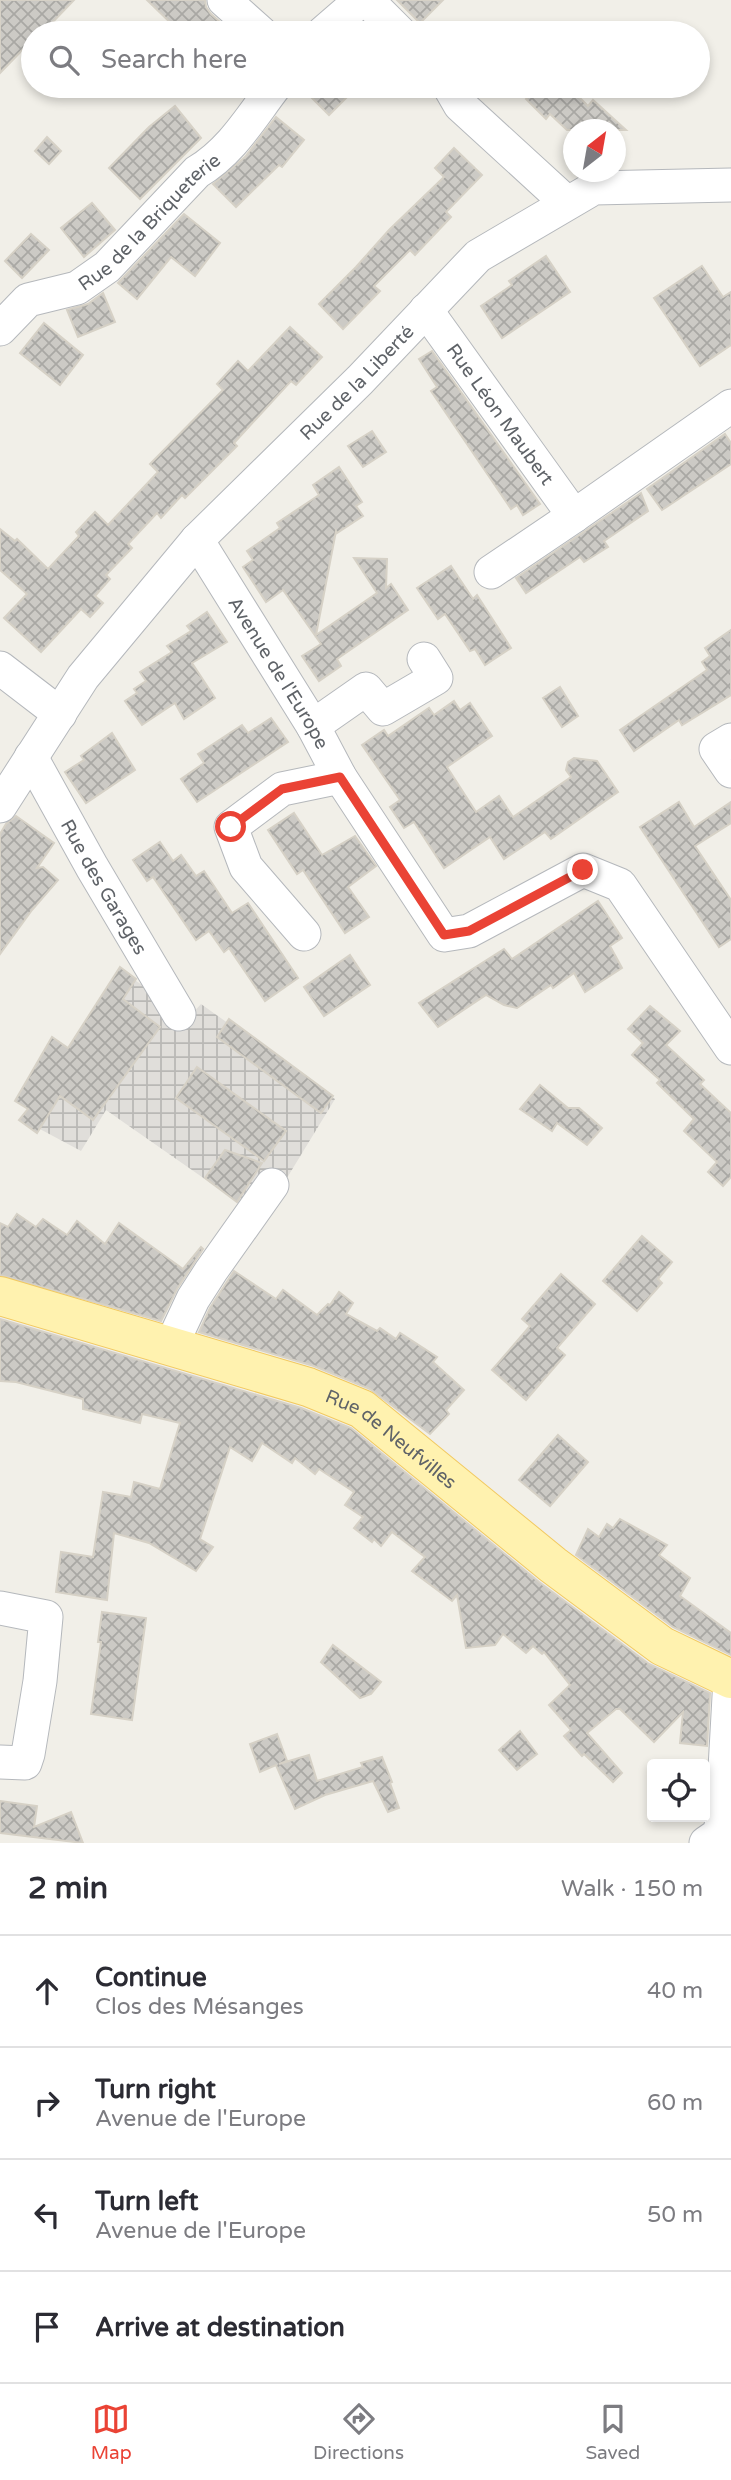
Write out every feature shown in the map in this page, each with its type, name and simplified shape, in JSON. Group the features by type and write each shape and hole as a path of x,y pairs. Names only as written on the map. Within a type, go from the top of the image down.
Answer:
{"main road":[{"name":"Rue de Neufvilles","path":"0,1296 308,1387 362,1409 552,1565 663,1646 731,1679"}],"street":[{"path":"224,0 248,21"},
{"path":"337,21 361,0"},
{"path":"367,0 388,21"},
{"name":"Rue de la Briqueterie","path":"0,329 28,300 77,288 107,267 197,172 215,162 246,128 266,98"},
{"path":"456,98 460,105 567,203"},
{"name":"Rue de la Liberté","path":"0,806 83,677 197,540 360,380 478,256 594,188 731,185"},
{"name":"Rue Léon Maubert","path":"426,310 575,516"},
{"path":"491,572 731,406"},
{"name":"Avenue de l'Europe","path":"197,540 313,726 340,777 444,935 469,931 583,870 620,885 731,1048"},
{"path":"313,726 366,689 383,709 436,677 424,659"},
{"path":"0,668 60,714"},
{"path":"731,740 716,750 731,771"},
{"name":"Rue des Garages","path":"31,757 179,1014"},
{"path":"304,934 246,867 231,827 282,789 340,777"},
{"path":"171,1346 193,1299 272,1185"},
{"path":"0,1608 46,1617 40,1681 28,1754 25,1763 0,1762"},
{"path":"706,1843 719,1834 722,1822 731,1679"}],"shaded area":[{"path":"120,970 189,1017 201,1004 335,1099 262,1219 106,1110 81,1151 23,1120"}],"building":[{"path":"0,0 74,0 54,21 21,21 21,51 0,73"},
{"path":"147,0 205,0 206,7 219,21 169,21"},
{"path":"397,0 443,0 422,21 418,21"},
{"path":"312,98 346,98 329,115"},
{"path":"527,98 580,98 588,106 593,100 614,119 563,119 563,126 550,114 546,119"},
{"path":"175,106 201,138 140,199 109,168 149,127"},
{"path":"276,117 304,140 282,167 279,165 236,207 213,184 245,157"},
{"path":"47,137 61,151 49,164 35,151"},
{"path":"454,148 482,175 446,212 451,217 415,255 410,250 374,286 380,291 343,329 319,304 444,177 435,168"},
{"path":"92,203 115,230 84,257 61,228"},
{"path":"184,214 220,243 195,276 171,257 137,299 118,283"},
{"path":"31,234 49,250 22,278 5,261"},
{"path":"546,256 570,292 502,338 481,306 512,285 509,281"},
{"path":"702,266 723,297 731,292 731,345 700,366 654,298"},
{"path":"103,293 115,322 78,337 67,310 88,304"},
{"path":"44,323 83,355 60,385 20,353"},
{"path":"290,327 322,357 296,385 291,381 234,443 237,446 185,498 182,495 161,518 157,513 128,544 132,548 106,575 110,579 95,596 103,603 90,617 81,609 41,652 4,618 27,594 0,570 0,529 15,541 17,539 48,569 79,536 76,532 95,512 108,525 158,472 150,464 223,390 217,384 238,361 248,371"},
{"path":"432,351 540,504 523,515 517,505 511,509 431,391 437,387 419,359"},
{"path":"372,431 386,452 363,467 348,446"},
{"path":"725,434 731,443 731,464 662,510 647,489"},
{"path":"339,467 362,502 356,506 363,516 337,533 336,531 316,635 377,593 354,558 387,559 386,588 391,584 408,610 337,659 341,666 319,681 302,656 321,644 283,590 266,602 243,567 253,560 247,551 280,528 277,523 319,495 313,485"},
{"path":"641,493 648,511 604,541 608,547 584,562 580,557 526,593 516,578"},
{"path":"451,566 473,599 477,595 511,648 485,665 475,649 470,651 445,614 438,619 417,588"},
{"path":"207,612 227,642 192,663 215,698 184,719 175,703 142,725 125,701 137,693 134,689 146,681 140,672 172,652 167,646 191,631 187,626"},
{"path":"731,630 731,695 682,725 679,720 634,751 620,730 707,670 702,662 710,656 705,648"},
{"path":"560,687 578,716 562,727 543,698"},
{"path":"454,701 460,710 470,703 492,736 447,767 476,812 499,796 513,817 571,777 566,770 568,762 574,758 597,761 618,792 551,839 545,832 504,859 490,837 444,868 414,822 404,828 390,807 400,800 362,745 384,730 388,736 429,708 434,715"},
{"path":"271,718 288,742 197,802 181,779 204,763 198,754 242,725 248,733"},
{"path":"112,733 135,770 86,803 65,772 84,760 81,756"},
{"path":"679,802 694,827 731,802 731,823 695,846 731,900 731,939 719,947 640,827"},
{"path":"294,813 322,855 355,836 376,866 348,887 369,917 345,933 303,870 297,874 268,830"},
{"path":"16,816 54,843 37,868 43,867 58,880 0,954 0,834 6,824"},
{"path":"160,842 173,861 181,855 196,876 204,871 232,913 248,903 298,978 265,1001 229,948 224,952 209,931 196,940 153,877 147,881 133,860"},
{"path":"598,901 622,938 610,946 622,968 585,992 574,973 517,1008 504,1005 486,995 438,1027 419,1003 504,949 512,959"},
{"path":"350,955 370,985 324,1016 304,987"},
{"path":"120,967 136,979 123,999 160,1027 93,1120 60,1096 37,1133 19,1120 28,1109 15,1101 52,1037 68,1048"},
{"path":"650,1006 680,1031 666,1045 704,1080 700,1084 731,1113 731,1177 723,1186 708,1172 717,1162 684,1131 694,1119 657,1083 660,1080 632,1055 643,1043 628,1029"},
{"path":"229,1019 333,1096 321,1113 217,1037"},
{"path":"197,1067 286,1131 264,1161 176,1098"},
{"path":"540,1085 568,1108 579,1108 602,1128 587,1145 557,1123 552,1131 520,1109"},
{"path":"225,1150 262,1163 237,1202 205,1178"},
{"path":"17,1214 36,1227 43,1219 67,1235 77,1221 105,1244 119,1223 183,1269 201,1247 203,1249 177,1289 161,1321 0,1275 0,1223 8,1227"},
{"path":"642,1236 672,1262 658,1279 662,1283 637,1311 603,1281"},
{"path":"234,1271 276,1299 283,1290 317,1315 330,1305 339,1292 353,1303 346,1314 377,1331 380,1328 396,1339 400,1333 437,1357 433,1362 464,1390 446,1410 449,1414 430,1434 370,1389 314,1366 199,1332 210,1308"},
{"path":"561,1274 595,1304 557,1348 565,1355 526,1400 492,1370 530,1326 522,1319"},
{"path":"0,1319 301,1408 351,1428 539,1582 649,1664 710,1693 707,1746 680,1743 683,1712 654,1742 620,1709 616,1709 587,1733 622,1773 613,1782 584,1754 582,1756 564,1736 571,1730 549,1705 570,1685 544,1652 542,1654 533,1646 526,1653 503,1634 495,1645 466,1648 457,1595 452,1601 412,1571 425,1557 392,1532 381,1546 374,1539 372,1542 354,1528 363,1517 345,1505 354,1492 319,1469 315,1474 295,1458 292,1463 262,1443 252,1461 230,1447 200,1539 213,1547 196,1571 149,1543 114,1533 107,1600 56,1592 61,1552 93,1557 103,1492 131,1497 134,1482 160,1489 180,1423 142,1414 140,1423 83,1409 83,1399 16,1382 0,1381"},
{"path":"558,1435 588,1462 550,1506 519,1480"},
{"path":"620,1519 667,1545 659,1555 690,1578 680,1596 731,1633 731,1655 673,1627 576,1555 588,1529 599,1537 607,1524 613,1528"},
{"path":"102,1612 146,1618 132,1720 91,1714 101,1642 98,1642"},
{"path":"333,1645 381,1682 371,1694 360,1698 321,1662"},
{"path":"520,1731 537,1754 517,1770 499,1750"},
{"path":"277,1734 287,1761 279,1764 309,1755 317,1781 363,1767 361,1763 382,1757 399,1808 388,1812 373,1781 325,1795 295,1809 276,1765 260,1772 250,1744"},
{"path":"0,1801 37,1806 34,1827 71,1812 83,1843 0,1833"}],"route":[{"path":"231,827 282,789 340,777 444,935 469,931 583,870"}]}
